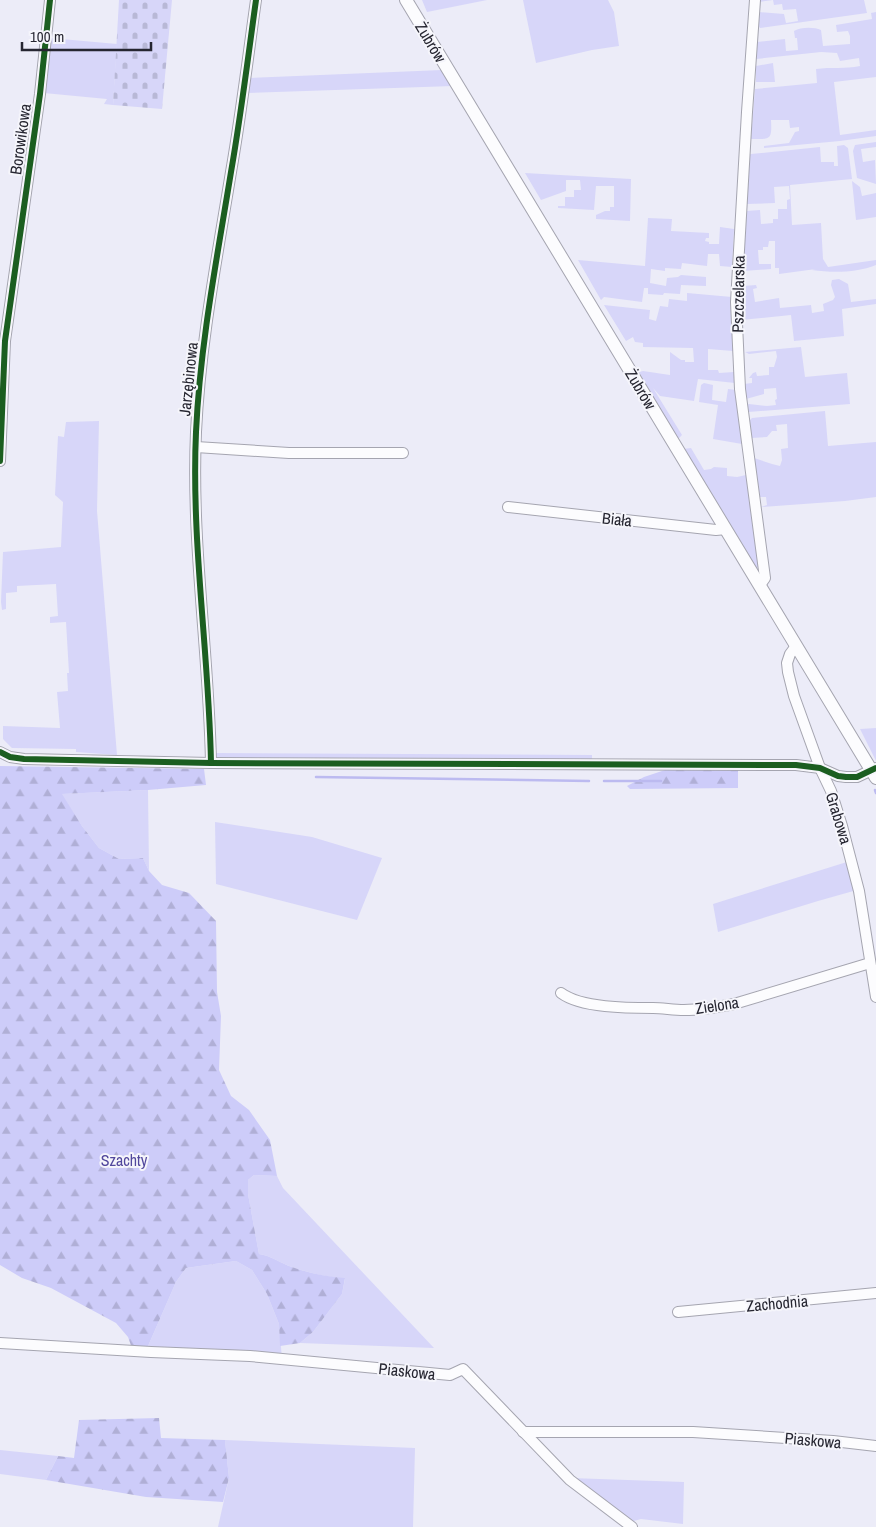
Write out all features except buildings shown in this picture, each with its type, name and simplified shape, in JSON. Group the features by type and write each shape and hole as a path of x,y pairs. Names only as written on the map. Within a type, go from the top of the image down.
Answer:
{"main road":[{"name":"Żubrów","path":"406,0 874,772"}],"street":[{"name":"Borowikowa","path":"0,460 5,341 39,103 50,0"},
{"name":"Jarzębinowa","path":"211,763 198,542 196,448 200,377 239,125 256,0"},
{"name":"Pszczelarska","path":"755,0 736,302 740,387 764,577 760,585"},
{"path":"196,448 288,453 404,453"},
{"name":"Biała","path":"508,507 716,530 726,529"},
{"name":"Grabowa","path":"796,646 790,654 787,663 788,672 794,696 820,768 831,791 852,864 864,917 876,996"},
{"path":"1,751 10,757 24,759 211,763 796,765 820,768 838,776 846,777 857,777 874,772"},
{"name":"Zielona","path":"561,993 570,999 587,1003 637,1009 693,1009 734,1004 870,963"},
{"name":"Zachodnia","path":"678,1312 876,1293"},
{"name":"Piaskowa","path":"0,1343 250,1356 450,1375 463,1369 523,1432 702,1432 833,1441 876,1446"},
{"path":"523,1432 570,1480 632,1527"}],"green space":[{"path":"119,0 172,0 162,109 113,105"},
{"path":"422,0 487,0 427,12"},
{"path":"523,0 608,0 614,12 619,46 536,63"},
{"path":"773,0 864,0 867,13 760,28 758,25 759,12 784,14 786,23 798,21 796,9 783,10 782,4 774,5"},
{"path":"876,12 876,77 834,82 840,135 876,130 876,136 764,148 764,146 789,143 795,132 799,131 799,127 790,128 789,120 771,120 769,137 751,139 755,89 817,83 816,69 860,66 859,58 840,61 837,53 821,52 756,59 757,42 785,39 786,51 798,50 794,31 811,28 821,30 823,46 850,44 848,31 837,32 836,25 872,19 871,13"},
{"path":"50,38 117,44 113,105 104,104 107,99 44,93"},
{"path":"773,63 775,82 756,82 756,66"},
{"path":"442,70 453,86 246,93 249,78"},
{"path":"876,142 876,147 861,149 863,162 875,160 876,184 857,178 853,151 855,145"},
{"path":"844,145 848,148 852,179 790,185 792,225 821,223 823,259 828,267 876,260 876,265 852,271 828,272 812,270 816,269 779,274 779,268 775,268 775,241 769,241 768,247 758,250 759,264 771,264 771,269 743,271 746,211 760,210 761,224 773,223 773,219 778,219 778,209 787,209 787,200 790,199 789,186 774,187 775,203 746,204 748,156 751,154 820,147 821,162 834,162 834,166 838,166 837,146"},
{"path":"525,173 631,179 630,221 596,219 596,215 610,211 610,207 614,207 614,186 596,186 594,210 558,208 558,206 565,206 565,197 574,197 574,190 581,190 580,180 566,180 566,191 541,200"},
{"path":"852,181 860,187 862,196 876,193 876,217 856,220"},
{"path":"648,218 672,219 671,231 709,233 709,238 706,238 705,241 709,242 709,244 719,244 720,227 734,229 732,267 720,266 719,254 708,254 707,266 682,263 681,269 665,268 665,271 651,269 650,283 666,286 667,278 681,275 706,277 706,286 681,285 680,294 664,293 663,295 648,294 648,288 644,288 642,302 604,297 601,300 578,260 645,266"},
{"path":"839,279 848,284 851,302 876,299 876,304 842,309 844,336 794,341 791,315 741,320 743,286 756,285 757,288 753,289 755,302 779,298 780,308 811,305 812,313 824,311 823,304 833,300 835,297 831,285 832,280"},
{"path":"687,293 732,297 733,351 708,349 708,370 718,370 719,373 734,372 735,383 698,379 694,401 660,396 653,388 682,435 677,440 631,361 639,372 670,375 670,352 681,360 685,360 685,362 694,362 693,348 643,347 643,343 635,342 633,337 626,341 604,305 650,310 649,319 656,321 660,306 668,307 669,299 687,301"},
{"path":"801,347 805,377 847,373 850,404 748,412 747,405 749,404 776,405 776,388 764,389 764,394 746,399 744,384 752,383 752,378 749,378 753,373 756,372 757,376 769,375 769,367 774,367 777,357 776,351 749,354 745,352"},
{"path":"704,383 713,385 712,400 726,402 728,389 736,390 742,444 713,439 718,405 699,402 701,385"},
{"path":"825,411 828,446 876,442 876,497 761,507 767,505 766,497 760,497 754,458 780,466 782,460 781,449 788,448 787,424 776,425 777,431 772,431 767,437 751,438 749,421 752,418"},
{"path":"99,421 97,511 117,755 76,752 76,749 12,748 3,739 3,726 60,728 57,692 68,691 67,673 69,673 66,622 50,623 50,617 58,616 56,584 17,586 17,592 6,593 6,609 2,610 3,552 61,547 63,502 55,495 58,436 64,437 66,422"},
{"path":"691,448 704,470 714,467 727,468 727,476 737,477 746,475 760,565 756,569 683,449"},
{"path":"876,728 876,761 860,729"},
{"path":"214,753 592,755 592,759 215,760"},
{"name":"Szachty","path":"0,766 204,769 206,785 62,794 82,826 99,848 119,859 143,858 149,871 162,885 189,893 216,921 217,992 221,1016 219,1070 231,1096 249,1110 270,1140 277,1176 254,1175 248,1180 248,1194 259,1254 305,1271 345,1278 342,1294 313,1332 300,1343 280,1346 279,1324 267,1294 252,1270 236,1261 186,1268 176,1282 145,1353 133,1351 128,1337 116,1323 51,1288 22,1278 0,1265"},
{"path":"665,770 738,770 738,788 630,789 627,786 644,777"},
{"path":"148,790 149,871 143,858 119,859 99,848 61,794"},
{"path":"215,822 312,837 382,858 357,920 216,884"},
{"path":"850,861 857,890 718,932 713,904"},
{"path":"254,1175 277,1176 283,1188 434,1348 300,1343 313,1332 342,1294 345,1279 305,1271 259,1254 248,1194 248,1180"},
{"path":"236,1261 252,1270 267,1294 279,1324 282,1359 145,1353 176,1282 186,1268"},
{"path":"159,1418 161,1438 225,1440 229,1478 223,1502 146,1497 46,1480 58,1456 74,1458 79,1420"},
{"path":"225,1440 415,1448 413,1527 218,1527 229,1478"},
{"path":"0,1450 58,1456 46,1480 0,1474"},
{"path":"571,1478 684,1482 683,1524 641,1519 630,1522"}],"waterway":[{"path":"316,777 589,781"},
{"path":"604,781 661,781"}],"cycle path":[{"path":"0,461 5,341 40,94 50,0"},
{"path":"211,763 196,515 196,432 205,334 238,129 256,0"},
{"path":"0,752 10,757 24,759 211,763 796,765 820,768 838,776 846,777 857,777 876,768"}]}
